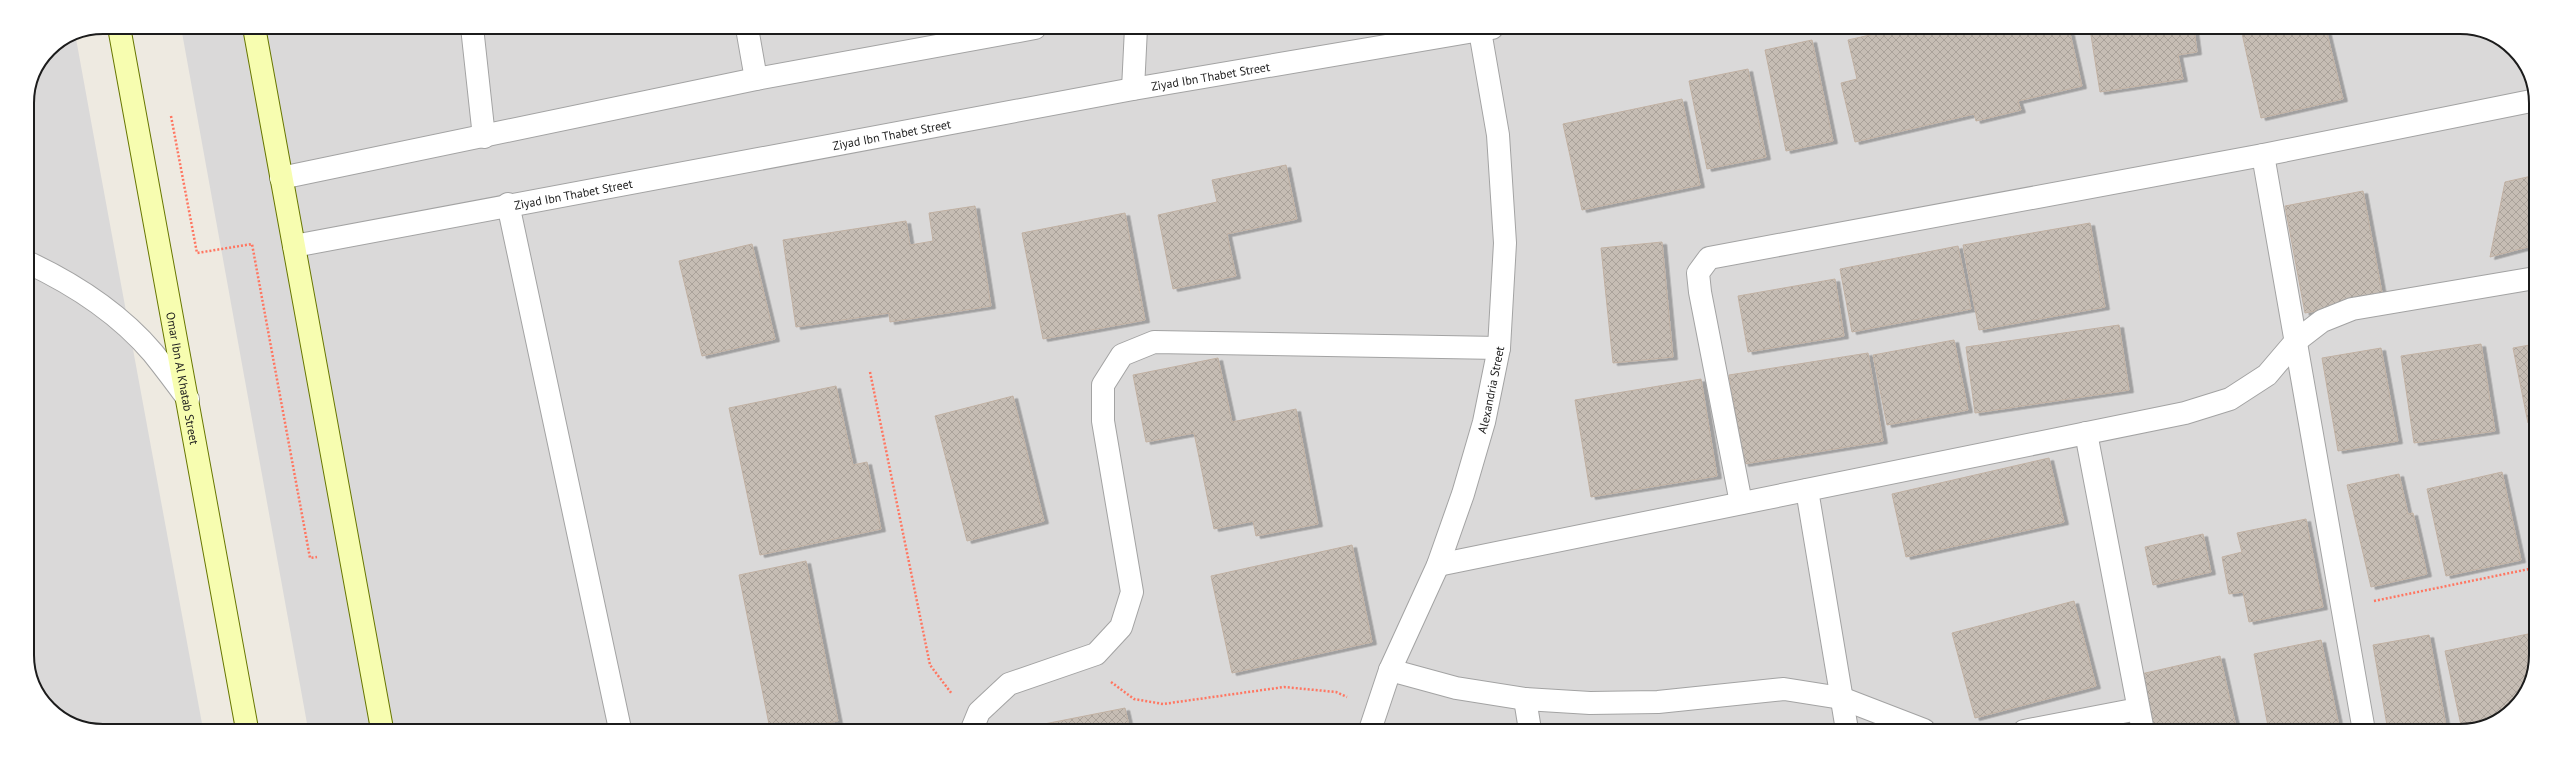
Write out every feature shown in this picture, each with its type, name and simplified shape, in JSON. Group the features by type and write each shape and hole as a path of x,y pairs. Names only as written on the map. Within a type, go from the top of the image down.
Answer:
{"street":[{"name":"Omar Ibn Al Khatab Street","path":"120,34 246,724"},
{"path":"255,34 381,724"},
{"path":"473,34 484,137"},
{"path":"748,34 756,79"},
{"path":"281,178 484,137 756,79 1002,34"},
{"path":"1132,89 1136,34"},
{"name":"Ziyad Ibn Thabet Street","path":"294,246 508,204 1132,89 1462,34"},
{"name":"Alexandria Street","path":"1372,724 1390,670 1438,565 1463,494 1482,429 1499,348 1505,243 1498,135 1486,34"},
{"path":"1741,503 1700,292 1698,273 1709,258 2263,155 2529,101"},
{"path":"2263,155 2363,724"},
{"path":"508,204 619,724"},
{"path":"34,265 60,278 110,311 152,352 188,399"},
{"path":"1438,565 2185,413 2230,398 2267,376 2296,342 2322,321 2352,309 2529,279"},
{"path":"976,720 1009,684 1096,654 1121,627 1132,592 1103,421 1103,385 1122,356 1154,342 1499,348"},
{"path":"2086,432 2141,724"},
{"path":"1807,490 1846,724"},
{"path":"1390,670 1456,688 1525,699 1590,704 1658,702 1784,689 1842,698 1909,724"},
{"path":"1525,699 1529,724"},
{"path":"2057,724 2138,709"}],"path":[{"path":"170,113 197,253 252,244 310,558 350,553"},
{"path":"870,372 930,665 950,693 976,720"},
{"path":"2342,608 2529,569"},
{"path":"1096,654 1110,681 1134,699 1163,704 1284,687 1336,692 1376,708"}],"shaded area":[{"path":"182,34 2460,34 2478,36 2491,41 2505,51 2520,68 2528,90 2529,655 2527,673 2522,686 2512,700 2502,710 2494,715 2473,723 307,724"},
{"path":"76,39 202,724 103,724 85,722 77,719 54,704 43,690 36,673 34,660 34,103 35,90 39,77 46,65 54,54"}],"building":[{"path":"1874,34 2070,34 2082,86 2018,101 2021,110 1976,121 1974,114 1855,142 1841,83 1857,79 1848,40"},
{"path":"2091,34 2195,34 2197,52 2178,55 2183,79 2100,92"},
{"path":"2242,34 2327,34 2343,99 2261,118"},
{"path":"1812,40 1833,141 1786,151 1765,50"},
{"path":"1748,69 1766,157 1707,169 1689,81"},
{"path":"1682,99 1700,185 1582,210 1563,124"},
{"path":"1286,165 1297,219 1227,234 1236,276 1173,289 1158,215 1217,202 1212,180"},
{"path":"2529,177 2529,247 2490,257 2505,182"},
{"path":"2363,191 2383,298 2305,313 2285,206"},
{"path":"975,206 991,306 890,322 889,313 796,327 783,240 906,221 910,245 933,241 929,213"},
{"path":"1125,213 1145,320 1043,339 1022,233"},
{"path":"2090,223 2105,307 1979,330 1963,245"},
{"path":"1662,242 1673,357 1613,363 1601,248"},
{"path":"752,244 775,339 702,356 679,261"},
{"path":"1958,246 1971,309 1852,332 1840,269"},
{"path":"1835,279 1844,336 1748,352 1738,296"},
{"path":"2119,325 2129,390 1975,413 1966,347"},
{"path":"1954,340 1968,410 1887,425 1873,355"},
{"path":"2481,344 2495,431 2414,443 2401,356"},
{"path":"2529,345 2528,423 2513,348"},
{"path":"2381,348 2398,441 2338,451 2322,358"},
{"path":"1868,353 1883,441 1744,464 1729,375"},
{"path":"1218,358 1232,422 1296,409 1318,524 1256,536 1253,521 1214,529 1194,433 1146,442 1133,375"},
{"path":"1701,379 1717,476 1591,497 1575,400"},
{"path":"836,386 853,465 867,462 881,529 760,555 729,408"},
{"path":"1013,396 1044,521 967,541 935,416"},
{"path":"2049,458 2064,522 1906,557 1892,494"},
{"path":"2502,472 2521,560 2446,576 2427,489"},
{"path":"2399,474 2408,514 2413,513 2427,574 2371,587 2347,485"},
{"path":"2306,519 2323,607 2249,622 2243,592 2229,594 2222,557 2242,552 2237,533"},
{"path":"2203,534 2211,572 2153,585 2145,547"},
{"path":"1352,545 1372,642 1232,673 1211,576"},
{"path":"806,561 838,721 822,724 769,724 739,575"},
{"path":"2074,601 2096,686 1975,718 1952,633"},
{"path":"2528,634 2529,638 2527,673 2522,686 2512,700 2502,710 2494,715 2473,723 2461,724 2445,651"},
{"path":"2429,635 2446,724 2387,724 2373,645"},
{"path":"2321,640 2339,724 2268,724 2254,654"},
{"path":"2220,656 2235,724 2152,724 2141,674"},
{"path":"1125,708 1129,724 1044,724"}]}
